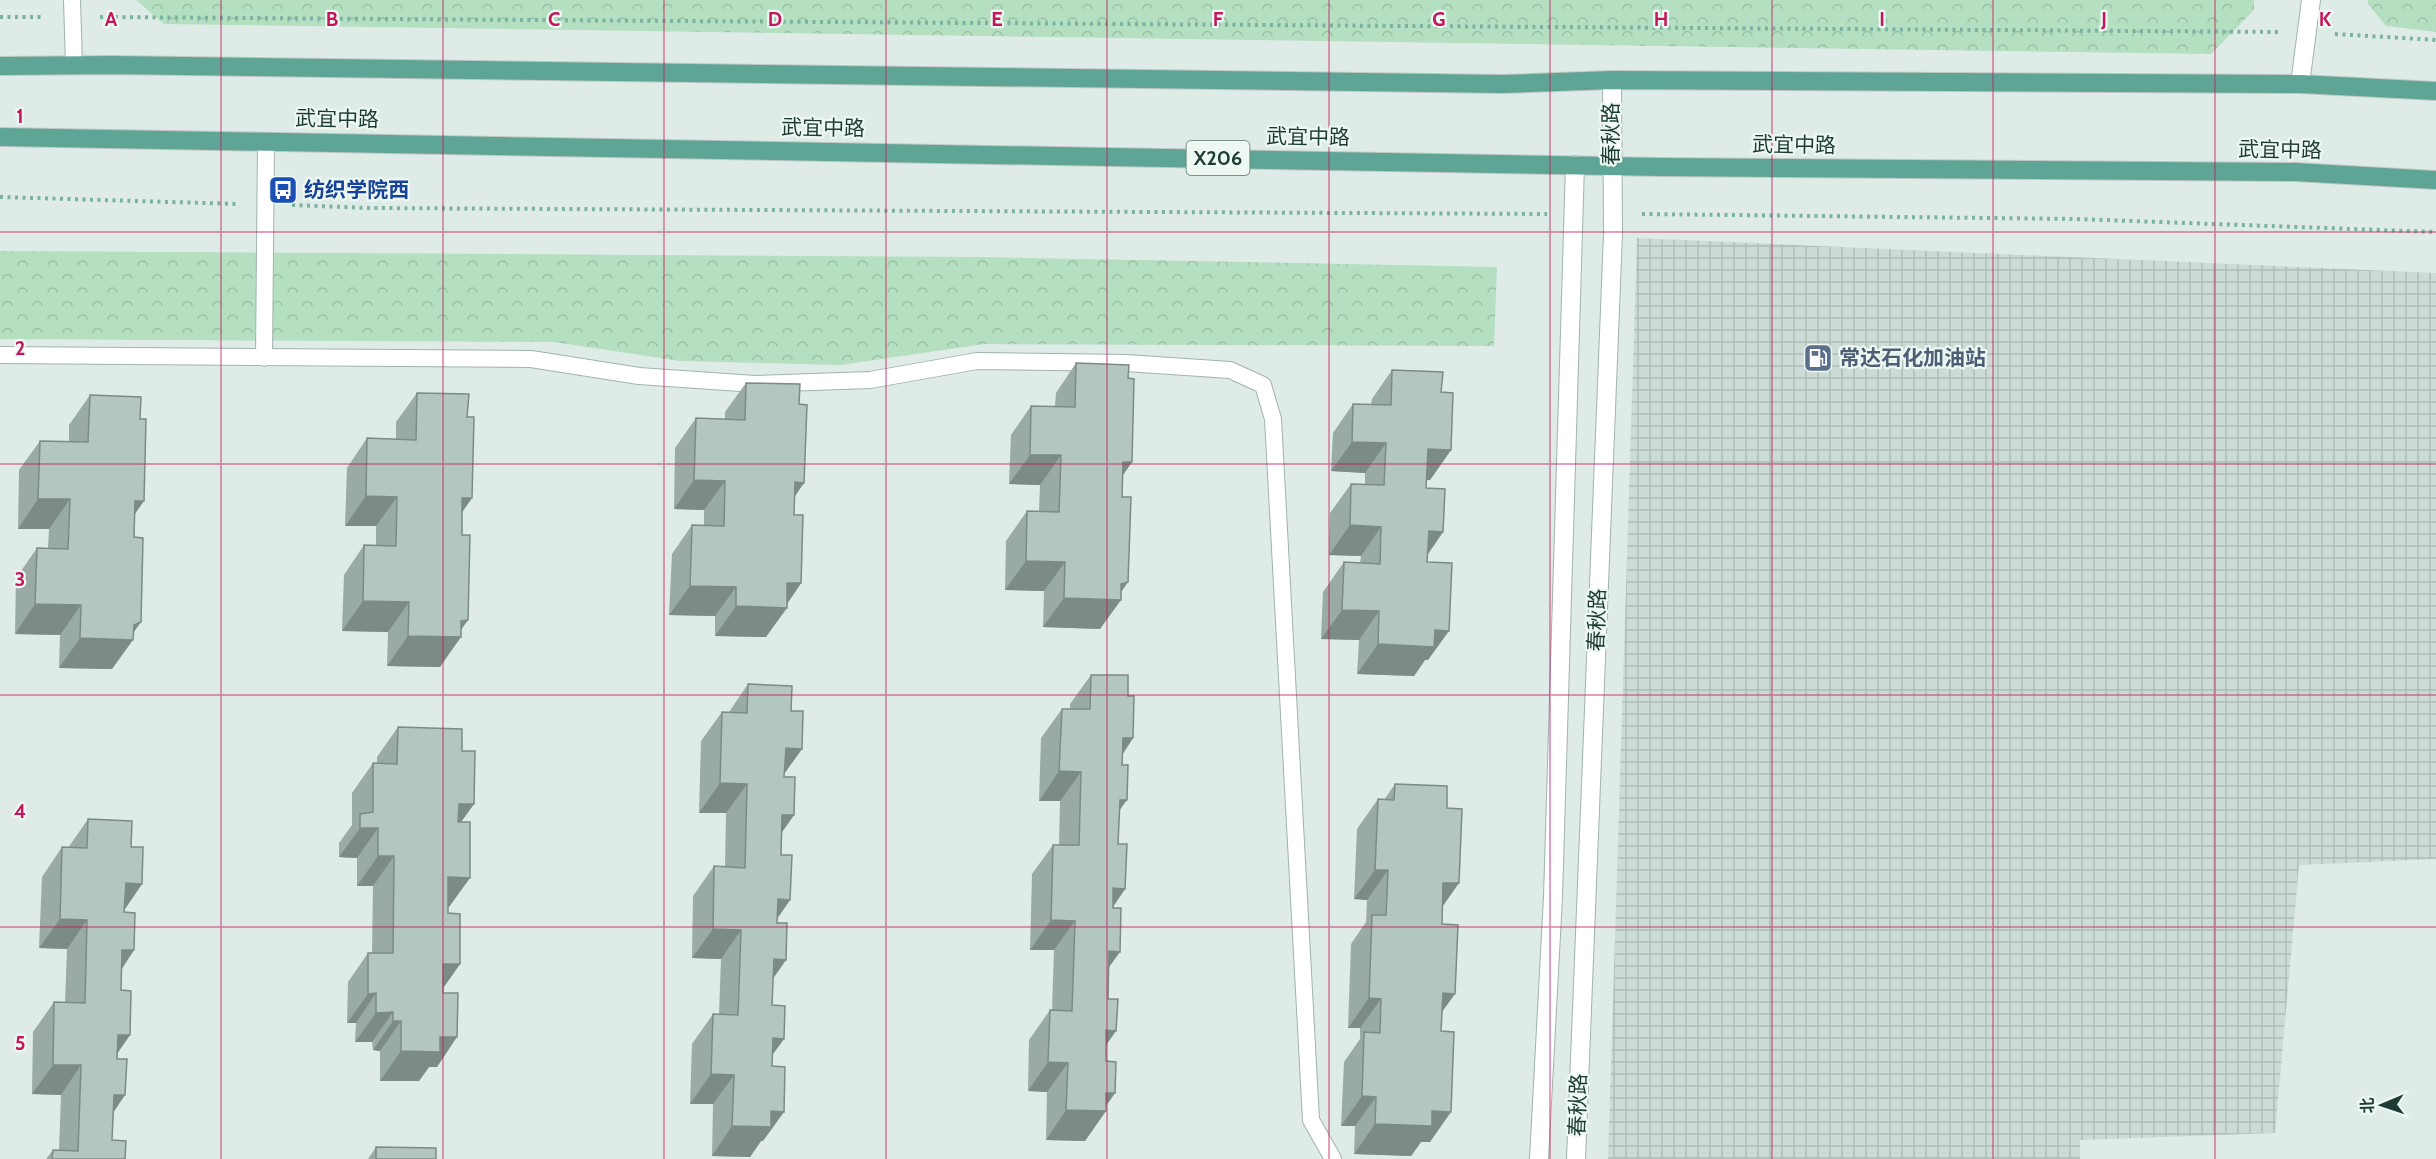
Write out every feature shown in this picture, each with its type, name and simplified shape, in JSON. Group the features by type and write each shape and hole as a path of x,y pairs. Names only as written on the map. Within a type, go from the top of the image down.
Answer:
{"main road":[{"path":"0,66 74,65 1503,84 1612,80 2300,84 2436,91"},
{"name":"武宜中路","path":"0,136 1611,166 2295,172 2436,180"}],"street":[{"path":"2300,84 2311,0"},
{"name":"春秋路","path":"1576,1159 1613,214 1612,80"},
{"name":"春秋路","path":"1539,1159 1553,897 1575,165"}],"lane":[{"path":"72,0 74,65"},
{"path":"264,358 266,141"},
{"path":"0,356 531,359 639,376 755,384 870,380 977,361 1125,363 1230,370 1263,385 1273,419 1311,1120 1332,1159"}],"path":[{"path":"0,17 2306,32 2436,40"},
{"path":"0,197 369,208 1573,214"},
{"path":"1613,214 2076,219 2436,232"}],"shaded area":[{"path":"1637,238 2436,273 2436,859 2299,865 2275,1133 2080,1140 2080,1159 1608,1159"}],"green space":[{"path":"136,0 2254,0 2254,10 2211,54 164,24"},
{"path":"2368,0 2436,0 2436,32 2386,26 2368,4"},
{"path":"0,251 983,257 1497,267 1494,346 984,344 840,365 680,361 554,342 0,339"}],"building":[{"path":"1076,363 1129,365 1128,378 1134,379 1132,462 1123,462 1122,497 1131,497 1128,582 1121,584 1121,600 1064,598 1065,562 1026,561 1027,511 1059,512 1061,455 1030,455 1031,406 1075,407"},
{"path":"1392,370 1443,372 1441,392 1453,393 1451,450 1428,449 1426,488 1445,489 1443,532 1429,531 1427,562 1452,563 1449,631 1435,630 1434,647 1378,644 1379,611 1342,610 1344,562 1380,564 1381,527 1350,525 1351,484 1384,485 1386,443 1352,442 1353,404 1391,405"},
{"path":"746,383 800,384 799,404 807,405 804,483 795,482 794,515 803,515 801,583 787,583 787,608 736,606 736,587 690,586 692,525 724,526 725,481 694,480 696,418 745,420"},
{"path":"417,393 469,394 467,417 474,417 472,498 462,498 462,535 470,535 468,620 461,621 461,637 408,636 409,602 363,601 364,545 396,546 397,497 366,496 367,438 416,440"},
{"path":"90,395 141,397 140,419 146,419 144,501 135,501 134,537 143,538 141,622 134,625 133,640 80,638 81,605 35,604 37,548 68,549 70,499 38,499 40,441 88,442"},
{"path":"1091,675 1128,675 1128,696 1134,696 1133,738 1123,738 1122,765 1128,765 1127,800 1120,800 1118,844 1127,844 1125,889 1113,888 1113,908 1121,908 1120,952 1109,951 1108,999 1118,999 1116,1031 1106,1030 1106,1061 1116,1062 1115,1093 1106,1093 1106,1111 1066,1110 1068,1063 1048,1062 1050,1010 1072,1011 1075,921 1051,920 1053,845 1079,845 1081,772 1059,771 1062,709 1090,709"},
{"path":"748,684 792,686 791,711 803,711 802,749 786,748 784,777 795,777 794,815 782,815 781,855 792,855 790,900 778,899 777,923 787,923 786,960 774,959 772,1005 785,1006 784,1039 773,1038 772,1066 785,1067 784,1112 771,1111 771,1127 732,1126 734,1075 711,1074 713,1014 738,1015 741,930 713,929 714,866 745,868 747,784 720,783 722,712 747,713"},
{"path":"398,727 462,729 462,751 475,751 474,804 459,804 458,822 470,822 470,878 448,877 448,913 460,914 460,964 443,964 443,993 458,993 457,1037 440,1037 440,1052 401,1051 401,1021 393,1021 393,1012 376,1013 376,993 368,994 368,953 393,953 394,856 378,856 378,828 360,828 360,814 373,812 373,763 397,764"},
{"path":"1395,784 1447,786 1447,808 1462,809 1459,883 1443,883 1442,924 1458,925 1455,994 1443,993 1441,1031 1454,1032 1451,1112 1432,1111 1432,1126 1375,1124 1376,1097 1362,1096 1364,1032 1380,1033 1381,999 1369,998 1372,915 1386,915 1388,870 1375,870 1378,799 1394,800"},
{"path":"88,819 132,821 131,847 143,847 142,884 126,883 124,912 135,913 134,950 122,950 121,990 131,991 130,1035 118,1035 117,1059 127,1059 125,1095 114,1095 112,1140 126,1141 125,1159 52,1159 53,1150 78,1151 81,1065 53,1065 54,1002 85,1003 87,920 60,919 62,847 87,848"},
{"path":"376,1147 436,1148 436,1159 376,1159"}],"place":[{"name":"纺织学院西","path":"283,190"},
{"name":"常达石化加油站","path":"1818,358"}]}
